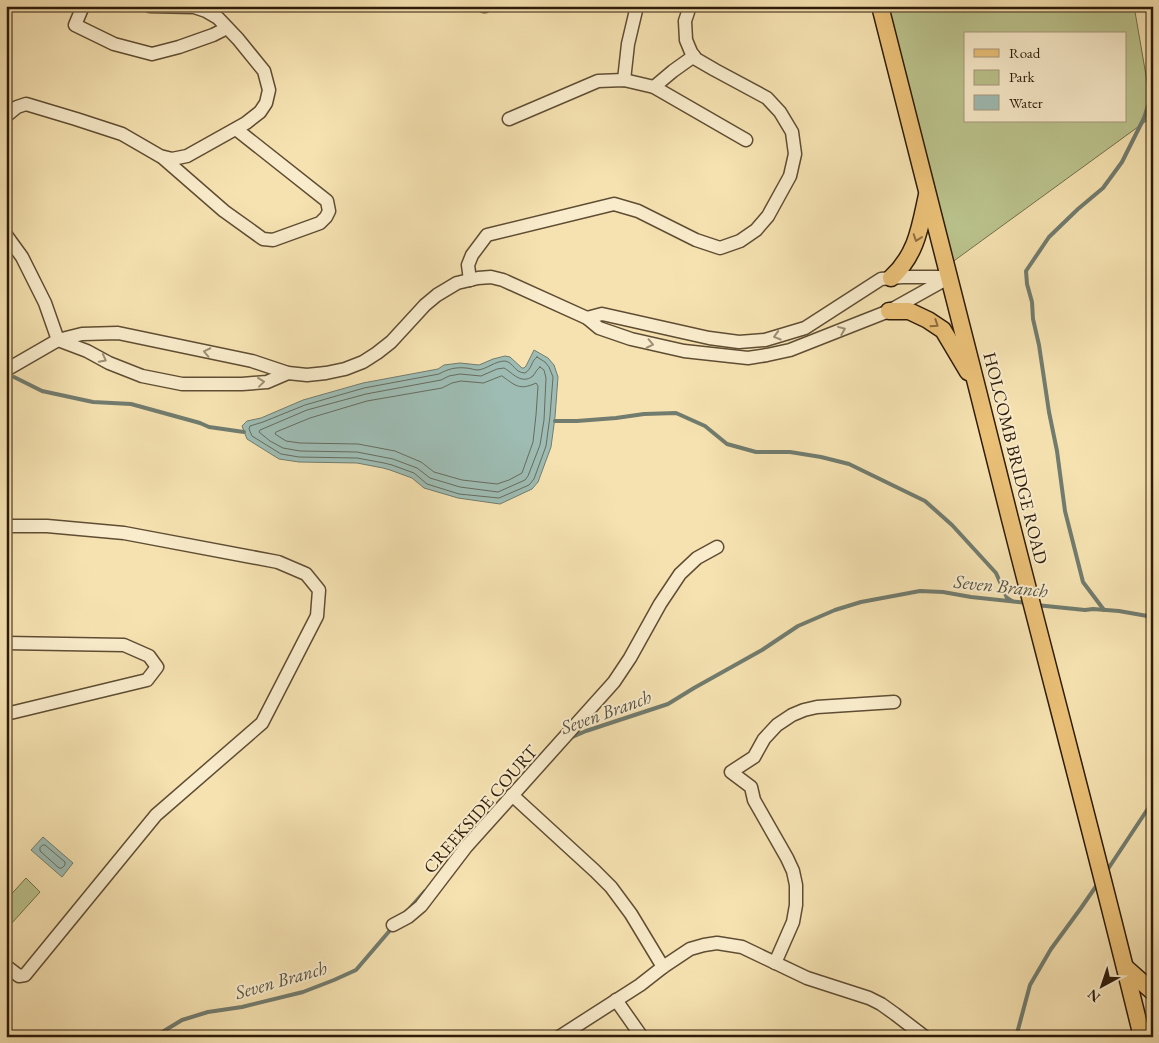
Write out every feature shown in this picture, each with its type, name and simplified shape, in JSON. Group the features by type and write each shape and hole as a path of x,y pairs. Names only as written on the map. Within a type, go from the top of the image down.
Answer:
{"main road":[{"name":"HOLCOMB BRIDGE ROAD","path":"880,6 1144,1035"},
{"path":"891,278 900,270 913,248 919,232 928,190"},
{"path":"889,311 909,311 943,330 978,387"},
{"path":"1125,966 1153,992"}],"street":[{"path":"83,6 75,25 114,44 152,54 179,47 227,28"},
{"path":"150,6 194,7 218,18 238,38 264,71 269,90 266,103 260,112 246,123 187,156 172,159 160,156"},
{"path":"624,80 628,44 637,6"},
{"path":"470,280 468,264 472,255 487,235 614,204 638,211 696,240 720,248 740,240 756,230 768,216 790,176 796,154 792,132 780,112 767,98 715,70 694,56 686,40 685,21 691,6"},
{"path":"654,87 694,56"},
{"path":"509,119 598,81 624,80 654,87 746,140"},
{"path":"6,116 17,107 26,104 122,134 160,156 224,211 262,239 273,240 320,223 329,211 327,201 236,129"},
{"path":"6,235 22,257 45,303 58,340"},
{"path":"587,318 602,314 709,338 739,342 765,340 805,328 882,279 902,276 950,277"},
{"path":"6,370 58,340 82,334 118,334 252,361 288,373 307,375 326,373 345,369 363,362 377,353 391,342 425,305 437,295 457,284 478,278 491,277 503,280 587,318 599,328 631,339 684,351 748,358 779,353 889,311 950,277"},
{"path":"631,339 635,322"},
{"path":"805,328 810,342"},
{"path":"58,340 88,351 109,363 142,376 182,384 267,382 288,373"},
{"path":"6,526 47,526 124,534 278,562 306,574 319,590 318,616 262,723 156,815 25,976 19,976 6,966"},
{"name":"CREEKSIDE COURT","path":"392,925 408,917 421,906 466,847 614,682 680,574 698,558 717,547"},
{"path":"6,643 124,645 150,656 157,667 147,680 6,714"},
{"path":"775,962 793,922 796,905 796,885 793,871 788,858 754,800 751,787 731,772 754,757 764,740 777,725 792,715 817,707 894,702"},
{"path":"512,795 610,887 631,914 663,966"},
{"path":"559,1037 640,985 663,966 690,949 717,943 742,947 807,978 869,998 896,1014 925,1037"},
{"path":"616,1000 642,1037"}],"green space":[{"path":"878,6 1134,6 1153,116 940,271"},
{"path":"26,878 40,892 11,924 6,920 6,900"}],"water":[{"path":"534,350 548,358 554,365 558,377 551,447 538,482 532,489 500,504 458,498 424,488 412,478 383,468 357,463 299,462 279,459 247,439 242,426 247,421 261,418 303,400 363,383 438,369 444,365 460,363 479,365 505,356 510,357 524,368"},
{"path":"43,837 73,863 62,877 31,850"}],"waterway":[{"path":"1104,610 1083,582 1065,511 1057,451 1026,271 1049,237 1103,188 1122,162 1144,118 1153,90"},
{"path":"14,377 42,391 93,402 131,404 209,427 244,432"},
{"path":"555,421 676,413 705,426 727,444 756,452 790,452 849,464 925,501 952,525 996,573 1007,598 1012,601"},
{"name":"Seven Branch","path":"570,738 668,704 762,650 798,626 835,610 861,602 920,591 943,592 1027,603"},
{"name":"Seven Branch","path":"1036,605 1119,611 1153,617"},
{"path":"1106,872 1153,801"},
{"path":"1016,1037 1030,985 1051,949 1099,882"},
{"name":"Seven Branch","path":"410,908 425,891"},
{"name":"Seven Branch","path":"154,1037 182,1020 208,1012 242,1007 303,992 356,970 392,928"}]}
